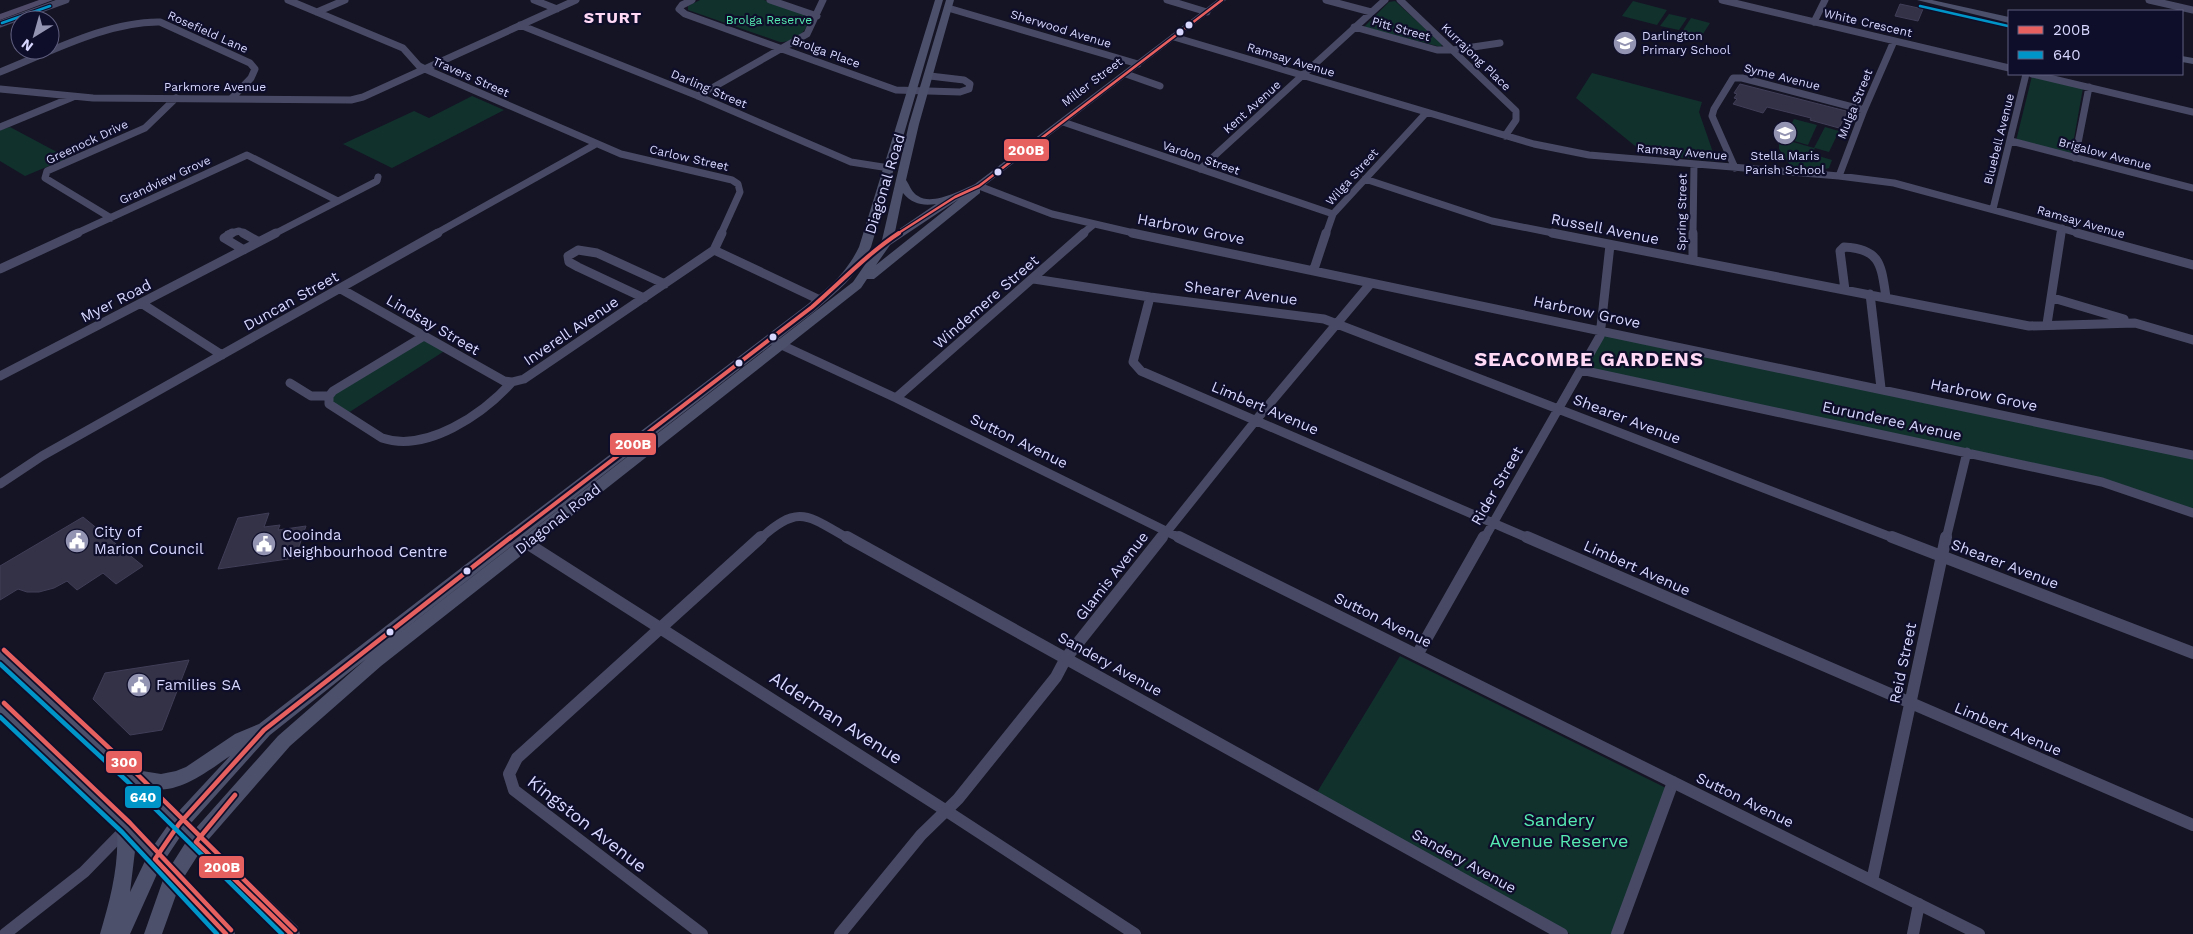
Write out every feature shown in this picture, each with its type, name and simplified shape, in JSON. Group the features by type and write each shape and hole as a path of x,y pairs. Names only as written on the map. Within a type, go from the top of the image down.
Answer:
{"main road":[{"path":"0,9 25,0"},
{"path":"0,16 48,0"},
{"name":"Miller Street","path":"854,267 888,241 955,197 979,186 1222,0"},
{"path":"1921,0 2008,20"},
{"path":"938,4 949,4"},
{"name":"Diagonal Road","path":"776,342 844,280 854,267 869,236 938,4"},
{"name":"Diagonal Road","path":"120,934 155,859 179,824 264,730 521,540 776,342 857,285 888,241 914,124 930,76 949,4"},
{"path":"889,168 904,168"},
{"path":"902,182 907,193 920,202 932,202 955,197"},
{"name":"Miller Street","path":"857,285 974,195 979,186"},
{"name":"Diagonal Road","path":"153,934 173,878 196,842 284,741 375,661 521,540"},
{"path":"0,655 132,777 291,934"},
{"path":"0,708 126,828 226,934"},
{"path":"132,777 161,782 192,772 241,739 264,730"},
{"path":"109,934 125,880 128,857 126,828"}],"street":[{"path":"0,24 66,0"},
{"name":"Travers Street","path":"288,0 403,48 424,69 596,144"},
{"path":"317,12 345,0"},
{"path":"534,0 557,9"},
{"name":"Parkmore Avenue","path":"0,88 74,97 351,100 363,97 576,0"},
{"name":"Brolga Place","path":"692,0 682,5 680,9 685,14 784,48 896,90 925,91"},
{"path":"770,0 817,16"},
{"path":"698,96 807,34 823,0"},
{"path":"1167,0 1207,12"},
{"path":"1326,0 1371,12"},
{"name":"Kent Avenue","path":"1200,169 1385,0"},
{"name":"Kurrajong Place","path":"1400,0 1516,111 1516,120 1505,136"},
{"name":"White Crescent","path":"1722,0 2008,68"},
{"path":"1814,22 1825,0"},
{"path":"2148,0 2193,10"},
{"name":"Sherwood Avenue","path":"949,4 963,11 1138,64"},
{"name":"Rosefield Lane","path":"0,72 126,24 152,20 250,63 255,68 252,78 231,99"},
{"name":"Darling Street","path":"520,26 698,96 851,162 889,168"},
{"name":"Pitt Street","path":"1354,27 1432,49 1453,50 1500,43"},
{"name":"Ramsay Avenue","path":"1174,37 1534,144 1589,155 1838,176 1894,184 1993,209 2193,265"},
{"name":"Mulga Street","path":"1838,176 1894,41"},
{"path":"1126,74 1160,86"},
{"name":"Bluebell Avenue","path":"1993,209 2026,75"},
{"path":"2040,75 2057,77 2089,87 2193,112"},
{"path":"925,91 960,92 969,89 970,84 964,80 930,76"},
{"name":"Syme Avenue","path":"1735,168 1712,116 1714,108 1733,78 1736,77 1864,110"},
{"path":"2075,158 2089,87"},
{"path":"0,127 74,97"},
{"name":"Greenock Drive","path":"111,218 45,178 47,171 128,137 144,128 176,98"},
{"name":"Wilga Street","path":"1314,269 1333,214 1426,113"},
{"name":"Vardon Street","path":"1063,122 1333,214"},
{"name":"Brigalow Avenue","path":"2011,141 2193,188"},
{"name":"Carlow Street","path":"596,144 621,154 727,177 736,182 740,187 740,192 714,250"},
{"name":"Duncan Street","path":"0,484 42,456 596,144"},
{"name":"Grandview Grove","path":"0,269 247,155 338,201"},
{"name":"Spring Street","path":"1692,260 1694,164"},
{"name":"Myer Road","path":"0,376 376,181 378,177"},
{"name":"Russell Avenue","path":"1365,179 1492,221 2029,326 2135,322"},
{"name":"Harbrow Grove","path":"979,186 1052,214 1093,225 1314,269 2193,455"},
{"name":"Windemere Street","path":"896,398 1034,279 1093,225"},
{"path":"2047,324 2053,298 2062,228"},
{"path":"244,250 224,238 226,235 239,231 259,242"},
{"name":"Rider Street","path":"1417,655 1600,336 1610,245"},
{"path":"1845,290 1840,251 1844,247 1856,247 1870,251 1879,258 1886,298"},
{"name":"Inverell Avenue","path":"644,298 578,267 569,262 568,256 578,250 597,253 665,284"},
{"path":"714,250 820,300"},
{"name":"Inverell Avenue","path":"512,382 524,378 714,250"},
{"name":"Shearer Avenue","path":"1034,279 1150,297 1324,319 1337,323 2193,653"},
{"name":"Glamis Avenue","path":"840,934 921,835 958,799 1050,685 1066,658 1256,420 1371,282"},
{"name":"Lindsay Street","path":"341,288 504,381 512,382"},
{"path":"1870,294 1881,388"},
{"name":"Limbert Avenue","path":"1150,297 1133,362 1141,371 2193,825"},
{"path":"2053,298 2193,340"},
{"path":"141,303 222,355"},
{"path":"424,336 333,391 329,396 329,404 386,440 398,441 438,435 455,428 496,401 512,382"},
{"name":"Sutton Avenue","path":"776,342 896,398 1979,934"},
{"name":"Eurunderee Avenue","path":"1581,370 2102,482 2193,513"},
{"path":"290,383 312,396 329,396"},
{"name":"Reid Street","path":"1872,881 1942,556 1967,452"},
{"name":"Sandery Avenue","path":"661,628 776,524 793,516 810,516 1562,934"},
{"name":"Alderman Avenue","path":"521,540 945,810 1135,934"},
{"name":"Kingston Avenue","path":"661,628 517,758 509,773 509,782 514,790 702,934"},
{"path":"1617,934 1673,782"},
{"path":"5,934 108,851 126,828"},
{"path":"1914,934 1919,904"}],"green space":[{"name":"Brolga Reserve","path":"700,0 764,0 808,15 811,18 800,35 786,42 780,42 688,10 688,6"},
{"path":"1395,1 1442,44 1441,47 1364,27 1389,2"},
{"path":"1633,1 1667,10 1657,25 1622,16"},
{"path":"1669,14 1687,18 1679,30 1660,26"},
{"path":"1691,18 1710,23 1701,37 1682,32"},
{"path":"1592,73 1702,102 1699,112 1716,161 1645,154 1576,98"},
{"path":"2032,76 2083,88 2071,155 2016,141"},
{"path":"472,96 504,110 392,168 343,144 414,111 429,118"},
{"path":"1794,119 1817,125 1808,145 1784,138"},
{"path":"10,127 68,158 25,176 0,161 0,130"},
{"path":"1825,127 1839,131 1829,152 1815,148 1812,154 1832,160 1829,168 1822,170 1792,168 1779,149 1779,138 1814,148"},
{"path":"1603,333 2193,458 2193,511 2103,478 1585,369"},
{"path":"423,338 446,350 348,413 333,403 332,396"},
{"name":"Sandery Avenue Reserve","path":"1400,656 1666,788 1613,934 1570,934 1316,794"}],"building":[{"path":"1900,4 1923,9 1918,21 1895,16"},
{"name":"Stella Maris Parish School","path":"1740,84 1847,112 1839,128 1810,120 1811,118 1767,107 1763,113 1733,104 1737,99 1734,98 1737,94 1734,93"},
{"name":"Cooinda Neighbourhood Centre","path":"269,513 264,527 280,525 278,530 306,526 295,558 218,569 238,518"},
{"name":"City of Marion Council","path":"83,517 143,566 116,584 103,573 77,590 67,581 54,588 39,592 27,592 18,589 0,600 0,566"},
{"name":"Families SA","path":"189,660 162,730 130,735 93,699 105,673"}],"transit line":[{"name":"200B","path":"226,934 155,859 179,824 264,730 466,572 812,307 844,280 855,267 887,241 955,197 979,186 1222,0"},
{"name":"640","path":"2,23 50,6"},
{"name":"640","path":"1920,6 2008,26"},
{"name":"300","path":"4,650 136,773 295,930"},
{"name":"640","path":"0,664 128,782 282,934"},
{"name":"300","path":"4,703 130,823 231,930"},
{"name":"640","path":"0,717 122,832 217,934"},
{"name":"200B","path":"235,795 196,842 291,934"}],"place":[{"name":"Darlington Primary School","path":"1625,43"},
{"name":"Stella Maris Parish School","path":"1785,133"},
{"name":"City of Marion Council","path":"77,541"},
{"name":"Cooinda Neighbourhood Centre","path":"264,544"},
{"name":"Families SA","path":"139,685"}],"district":[{"name":"STURT","path":"613,17"},
{"name":"SEACOMBE GARDENS","path":"1589,359"}]}
